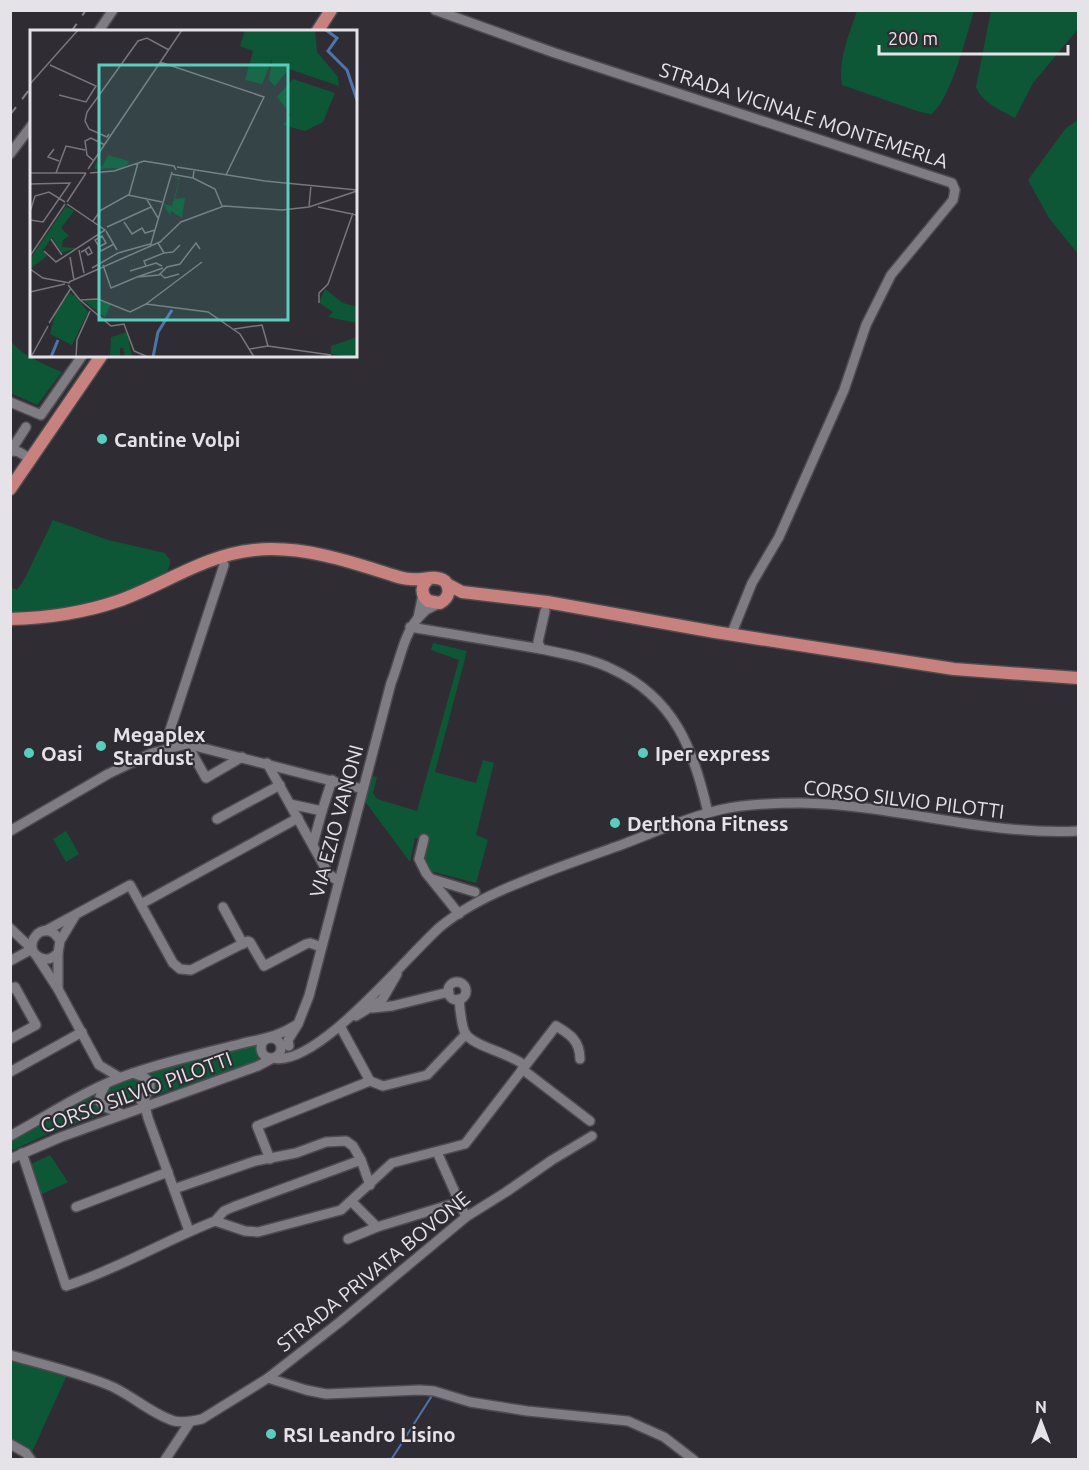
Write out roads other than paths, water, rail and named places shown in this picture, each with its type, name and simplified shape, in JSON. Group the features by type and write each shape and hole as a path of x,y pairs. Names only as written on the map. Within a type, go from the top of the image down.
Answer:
{"main road":[{"path":"318,30 331,10"},
{"path":"10,489 100,357"},
{"path":"10,619 43,618 66,614 119,600 207,560 255,550 298,552 346,560 401,578 438,578 462,592 547,602 731,635 954,669 1078,678"},
{"path":"401,578 423,594 428,601 442,602 479,594"},
{"path":"423,594 423,585 429,579"},
{"path":"442,602 448,594 447,584"}],"street":[{"path":"99,30 113,10"},
{"name":"STRADA VICINALE MONTEMERLA","path":"435,10 555,53 952,183 955,190 953,200 891,275 866,326 844,390 779,537 752,583 731,635"},
{"path":"10,154 30,127"},
{"path":"10,402 41,415 81,357"},
{"path":"26,427 11,451 19,452 31,459"},
{"path":"171,747 168,736 224,565"},
{"path":"418,618 423,594"},
{"path":"418,618 426,610 442,602"},
{"path":"541,649 538,642 545,612"},
{"name":"VIA EZIO VANONI","path":"289,1046 288,1040 298,1024 309,996 391,683 411,627 418,618"},
{"path":"411,627 541,649 585,659 611,668 634,681 669,712 692,751 708,813"},
{"path":"187,744 206,777 242,757"},
{"path":"10,831 108,774 152,753 187,744 363,789"},
{"path":"267,764 328,873 339,880"},
{"path":"313,844 332,780"},
{"path":"217,819 280,786"},
{"name":"CORSO SILVIO PILOTTI","path":"145,1101 258,1066 273,1058 291,1056 311,1046 350,1018 378,993 405,962 441,927 473,904 517,883 708,813 756,804 800,803 847,806 1017,831 1052,833 1078,831"},
{"path":"290,804 322,812"},
{"path":"141,904 298,818"},
{"path":"424,839 418,860 459,914"},
{"path":"432,879 475,892"},
{"path":"98,1087 99,1065 58,989 34,952 33,938 42,932 130,885 173,963 180,969 191,970 248,941 264,966 306,944 321,947"},
{"path":"223,907 243,944"},
{"path":"58,989 60,941 75,916"},
{"path":"13,931 42,932 56,935 60,941"},
{"path":"13,931 43,959 52,958 58,953"},
{"path":"10,961 34,952"},
{"path":"454,983 463,984 466,992 464,997 459,999 451,997 449,992 450,986 454,983"},
{"path":"10,989 15,987 36,1025 10,1039"},
{"name":"CORSO SILVIO PILOTTI","path":"350,1018 375,1006 399,1005 449,992"},
{"path":"375,1006 373,1000 378,993 399,1005"},
{"path":"459,999 466,1034 475,1041 513,1057 590,1121"},
{"path":"273,1040 280,1047 280,1053 273,1058 265,1056 261,1051 263,1043 273,1040 298,1024"},
{"path":"340,1026 370,1082"},
{"path":"215,1221 245,1231 258,1232 341,1210 392,1163 465,1144 556,1026 567,1032 580,1048 580,1059"},
{"path":"10,1072 82,1032"},
{"path":"270,1158 257,1126 370,1082 383,1086 427,1075 466,1034"},
{"path":"10,1136 119,1077 252,1041 273,1040 296,1048 311,1046"},
{"path":"99,1065 119,1077"},
{"path":"107,1082 99,1101 105,1107 126,1113 145,1101 150,1090 150,1082 133,1073"},
{"path":"145,1101 189,1231"},
{"name":"CORSO SILVIO PILOTTI","path":"10,1159 126,1113"},
{"name":"STRADA PRIVATA BOVONE","path":"190,1422 202,1419 268,1378 341,1321 466,1217 592,1136"},
{"path":"174,1189 255,1161 296,1153 337,1140 346,1141 353,1146 370,1185"},
{"path":"437,1152 466,1217"},
{"path":"22,1153 66,1286 103,1274 189,1231 215,1221 224,1211 233,1206 361,1161"},
{"path":"76,1207 168,1172"},
{"path":"352,1202 377,1227"},
{"path":"348,1239 377,1227 459,1202"},
{"path":"10,1355 103,1384 162,1416 176,1421 190,1422 165,1460"},
{"path":"268,1378 326,1394 420,1389 470,1402 527,1411 628,1421 664,1437 694,1460"},
{"path":"10,1444 26,1453 31,1460"}],"waterway":[{"path":"391,1460 433,1394"}],"railway":[{"path":"72,30 86,10"},
{"path":"10,115 30,89"}],"place":[{"name":"Cantine Volpi","path":"102,439"},
{"name":"Megaplex Stardust","path":"101,746"},
{"name":"Oasi","path":"29,753"},
{"name":"Iper express","path":"643,753"},
{"name":"Derthona Fitness","path":"615,823"},
{"name":"RSI Leandro Lisino","path":"271,1434"}]}
